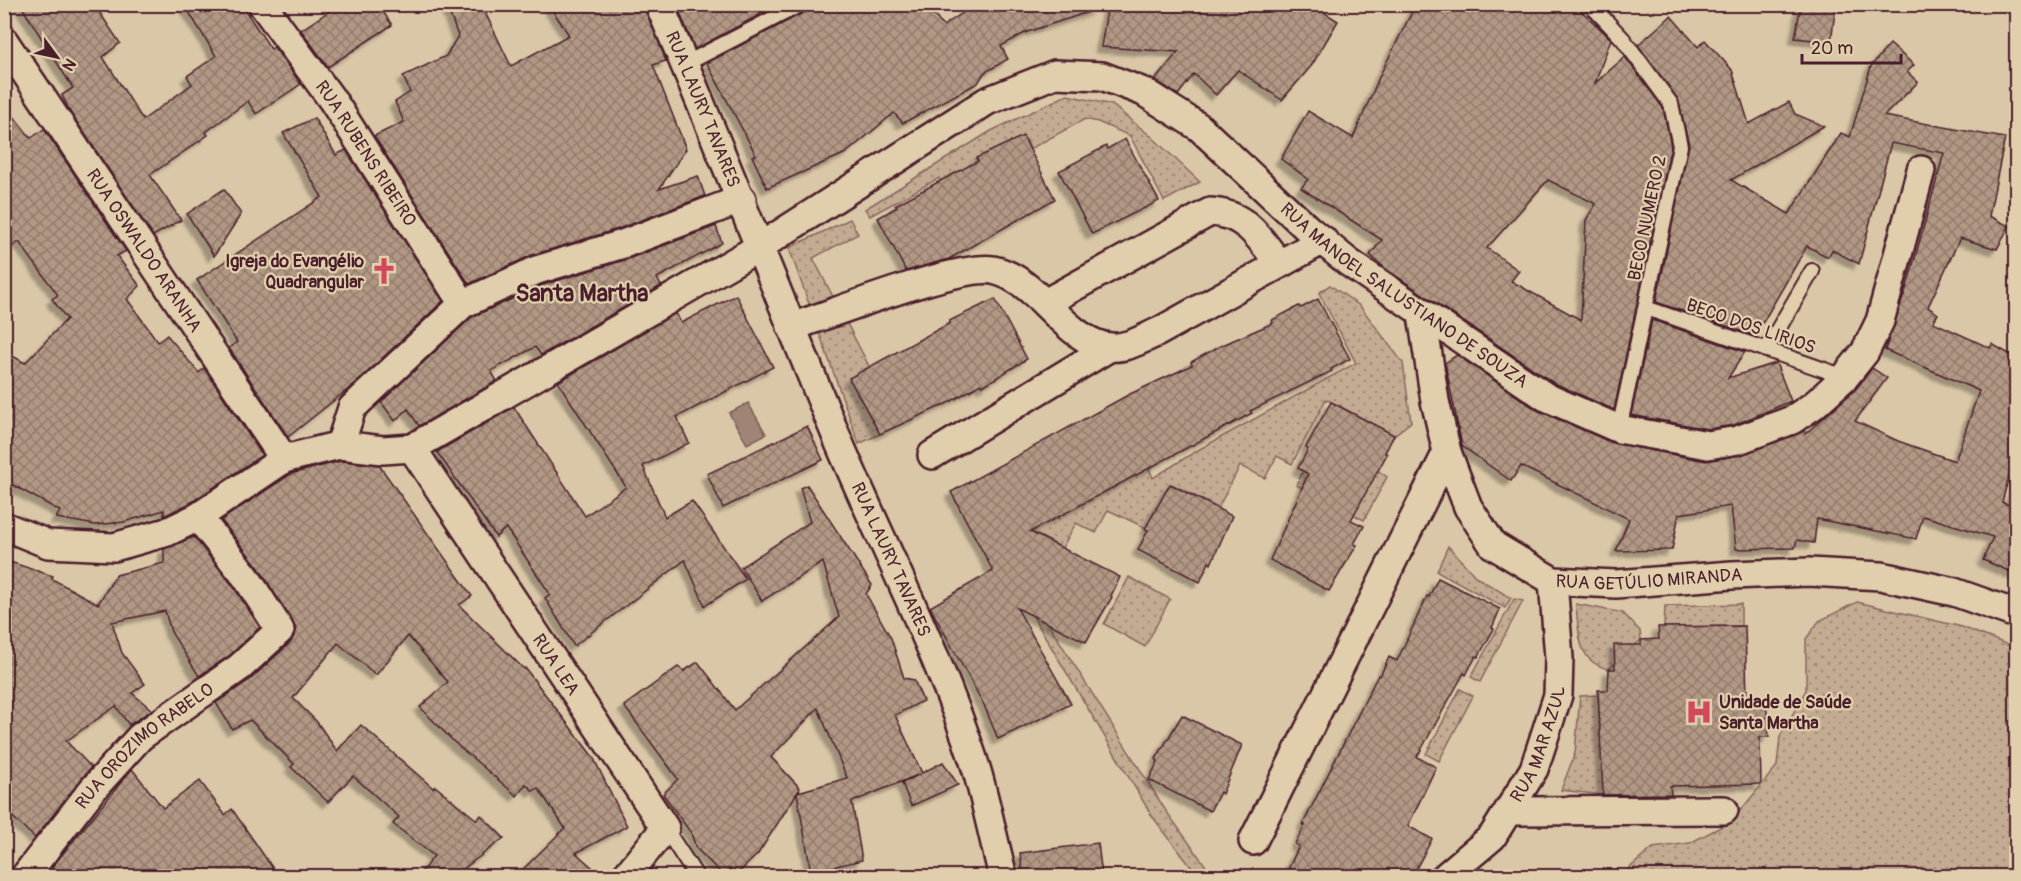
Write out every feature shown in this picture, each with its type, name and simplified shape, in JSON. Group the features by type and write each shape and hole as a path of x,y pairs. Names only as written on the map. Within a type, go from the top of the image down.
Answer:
{"street":[{"name":"RUA RUBENS RIBEIRO","path":"262,4 333,100 463,304"},
{"name":"RUA LAURY TAVARES","path":"659,4 742,200 758,248 791,327 934,658 976,771 1003,876"},
{"name":"RUA OSWALDO ARANHA","path":"4,41 284,459"},
{"name":"RUA MANOEL SALUSTIANO DE SOUZA","path":"758,248 987,101 1055,75 1102,76 1144,92 1198,127 1323,240 1422,315 1546,397 1619,429 1708,445 1738,440 1792,420 1814,405 1845,377 1865,352 1880,321 1921,170"},
{"path":"340,445 352,408 463,304 537,270 622,244 742,200"},
{"path":"1045,303 1210,212 1226,212 1242,220 1280,264"},
{"path":"932,454 1110,347 1134,343 1158,332 1323,240"},
{"path":"4,526 48,544 114,547 167,532 209,510 284,459 340,445 383,450 412,448 758,248"},
{"path":"791,327 966,272 992,270 1012,277 1067,324 1089,339 1110,347"},
{"name":"RUA GETÚLIO MIRANDA","path":"1422,315 1431,382 1448,452 1468,507 1493,545 1553,581 1616,584 1809,572 1881,576 1954,592 2016,614"},
{"name":"RUA LEA","path":"412,448 665,828"},
{"path":"1253,841 1448,452"},
{"name":"RUA OROZIMO RABELO","path":"25,876 92,790 140,737 240,667 280,630 246,577 209,510"},
{"name":"RUA MAR AZUL","path":"1446,876 1492,837 1534,769 1558,695 1559,658 1553,581"},
{"path":"1510,811 1724,810"},
{"path":"626,876 665,828"}],"lane":[{"path":"685,64 801,4"},
{"name":"BECO NUMERO 2","path":"1590,4 1623,39 1671,104 1680,146 1619,429"},
{"path":"1766,350 1812,271"},
{"name":"BECO DOS LIRIOS","path":"1646,308 1845,377"},
{"path":"665,828 696,876"}],"shaded area":[{"path":"1067,95 1112,105 1152,137 1200,182 1164,201 1130,136 1085,119 1030,149 1026,139 960,173 972,237 939,178 870,216 865,209 991,131"},
{"path":"850,219 858,234 813,258 870,368 852,380 880,434 859,444 789,248"},
{"path":"1330,285 1360,306 1403,363 1411,422 1394,435 1326,399 1292,464 1277,456 1265,478 1240,466 1218,508 1172,484 1146,528 1108,510 1096,533 1076,523 1062,548 1030,531 1149,468 1153,478 1198,450 1356,363 1319,293"},
{"path":"748,403 766,434 747,444 729,413"},
{"path":"1376,469 1387,477 1364,520 1296,485 1303,471"},
{"path":"1448,546 1476,577 1511,598 1505,608 1437,571"},
{"path":"1129,577 1170,599 1145,647 1104,624"},
{"path":"1514,599 1523,601 1480,682 1471,677"},
{"path":"1857,602 1962,627 2016,648 2016,876 1620,876 1653,848 1690,843 1732,821 1777,766 1780,737 1806,690 1806,639 1819,621"},
{"path":"1576,604 1623,613 1640,631 1641,640 1609,669 1598,665 1590,660 1581,644"},
{"path":"1741,604 1741,626 1664,627 1665,606"},
{"path":"1031,613 1048,623 1166,811 1213,876 1198,876 1152,816"},
{"path":"1460,689 1473,696 1439,761 1426,754"},
{"path":"1598,695 1603,768 1655,783 1655,801 1561,790 1575,753 1580,696"}],"building":[{"path":"20,4 94,4 120,43 103,57 143,120 192,84 187,76 216,56 184,4 241,4 271,49 274,47 301,84 256,114 248,101 206,132 208,135 150,175 181,220 153,236 70,112 62,95 73,88"},
{"path":"340,4 378,4 392,25 328,67 301,30"},
{"path":"446,4 481,4 511,66 569,35 548,4 644,4 666,61 653,65 686,149 659,189 698,176 705,196 618,229 532,255 469,284 374,136 404,122 395,102 410,92 403,76 446,56 458,36"},
{"path":"676,4 780,4 695,49"},
{"path":"810,4 925,4 943,26 976,4 1094,4 1095,10 1027,32 1001,46 1008,59 984,73 978,83 903,123 894,113 846,153 767,188 752,156 756,155 707,63 805,12"},
{"path":"1108,4 1311,4 1338,21 1312,65 1282,100 1238,70 1216,95 1194,74 1178,95 1155,80 1178,52 1101,47"},
{"path":"1416,4 1574,4 1611,39 1595,83 1625,57 1663,108 1671,146 1614,410 1554,383 1386,269 1370,255 1382,240 1301,188 1308,179 1281,159 1308,111 1353,138 1381,73","holes":["1548,180 1596,204 1586,220 1581,320 1511,281 1519,271 1487,248"]},
{"path":"1801,4 1836,4 1831,42 1795,38"},
{"path":"1671,16 1698,47 1705,40 1732,70 1749,124 1789,102 1795,114 1824,126 1731,180 1789,214 1841,133 1850,137 1871,66 1890,44 1914,65 1907,72 1918,82 1884,116 2005,138 1989,216 2009,226 1997,249 1960,238 1928,307 1938,314 1933,322 1990,348 1992,344 2016,358 2016,451 2002,502 2008,505 2016,485 2016,574 1983,560 1993,537 1923,516 1916,539 1817,519 1814,543 1797,540 1795,548 1736,549 1731,506 1679,514 1672,550 1616,551 1629,519 1521,466 1511,481 1462,446 1445,363 1457,355 1537,410 1613,443 1706,461 1741,455 1804,431 1805,434 1856,389 1872,368 1887,378 1855,421 1898,441 1955,461 1979,391 1885,350 1908,283 1944,153 1891,143 1859,264 1832,250 1828,257 1807,246 1755,336 1656,302 1689,145 1678,99 1638,45"},
{"path":"4,104 31,138 44,129 126,251 117,256 140,286 127,299 158,342 167,335 199,373 204,368 262,455 190,503 164,516 164,510 124,522 95,525 56,518 60,511 4,480 4,351 25,363 67,319 52,299 58,295 19,242 4,252"},
{"path":"314,118 336,155 346,150 443,301 357,382 288,437 229,348 237,342 197,280 322,197 283,133"},
{"path":"1023,136 1055,199 949,259 906,271 878,218 897,207 895,205 978,161 976,158"},
{"path":"1125,139 1159,201 1092,234 1059,171 1106,146 1107,149"},
{"path":"224,189 241,214 214,256 187,214"},
{"path":"716,226 722,243 657,278 661,286 541,355 535,347 491,371 497,381 419,426 408,409 395,421 381,402 472,317 543,285 628,259"},
{"path":"736,295 773,367 677,417 689,443 643,466 665,517 692,501 746,579 705,606 685,560 574,646 545,598 550,594 506,528 496,537 437,452 514,407 585,516 626,487 558,382 676,313 681,323"},
{"path":"995,299 1027,359 983,386 981,384 950,402 880,434 849,378 950,323 949,321"},
{"path":"1318,299 1350,359 1331,369 1332,371 1250,411 1252,413 1030,532 1120,577 1112,597 1086,642 1017,608 1071,704 998,739 984,705 930,607 993,571 951,492 1128,395 1192,365 1191,362 1220,346 1273,323 1272,320"},
{"path":"1652,320 1745,352 1728,378 1776,363 1791,401 1734,425 1708,429 1631,415"},
{"path":"1331,402 1394,435 1385,453 1387,454 1351,520 1364,526 1354,544 1357,545 1329,591 1270,560 1308,474 1298,468 1308,449 1306,447"},
{"path":"807,426 823,460 723,508 707,474"},
{"path":"341,461 379,465 472,596 459,605 525,668 593,757 627,826 576,853 602,876 516,876 565,828 538,788 533,791 526,784 517,796 455,743 420,707 448,682 408,636 376,675 338,643 293,698 317,722 337,751 361,725 433,788 435,786 477,820 481,815 504,838 454,876 418,876 434,856 393,824 399,817 353,776 328,802 291,767 294,764 250,720 232,729 216,703 251,679 291,642 296,629 259,568 221,520 291,474"},
{"path":"1170,484 1232,516 1211,564 1209,562 1200,582 1138,550 1148,530 1145,529"},
{"path":"807,485 872,585 866,594 891,638 904,678 914,680 923,701 895,715 922,773 943,762 958,785 911,806 902,783 920,774 852,802 862,860 811,872 797,793 758,854 735,876 724,876 696,848 691,833 663,794 678,779 624,706 678,667 684,671 698,662 735,710 839,617 823,562 762,601 741,567 810,522 800,488","holes":["818,708 847,778 798,792 800,788 771,757"]},
{"path":"194,537 233,586 260,627 230,655 199,676 171,632 165,611 112,622 122,653 145,684 132,693 152,710 129,725 116,706 66,741 91,767 35,838 4,809 4,560 53,576 52,579 98,604 116,575 164,563 164,549"},
{"path":"1438,578 1500,609 1492,628 1494,629 1466,675 1464,673 1417,757 1436,767 1408,826 1432,839 1412,876 1285,876 1299,846 1295,844 1305,825 1303,824 1378,675 1380,676 1389,657 1397,661 1427,596 1429,597"},
{"name":"Unidade de Saúde Santa Martha","path":"1745,626 1747,698 1757,697 1757,702 1766,701 1769,737 1760,737 1761,784 1670,786 1671,794 1603,795 1598,690 1608,690 1609,669 1615,669 1614,645 1641,645 1641,640 1659,639 1658,627"},
{"path":"1182,715 1242,745 1222,794 1220,792 1210,811 1149,780 1158,761 1156,759"},
{"path":"132,769 163,808 200,781 225,815 232,809 278,876 63,876 52,867"},
{"path":"1098,843 1102,876 1023,876 1020,853"}],"place":[{"name":"Igreja do Evangélio Quadrangular","path":"384,271"},
{"name":"Unidade de Saúde Santa Martha","path":"1699,712"}],"district":[{"name":"Santa Martha","path":"582,293"}]}
